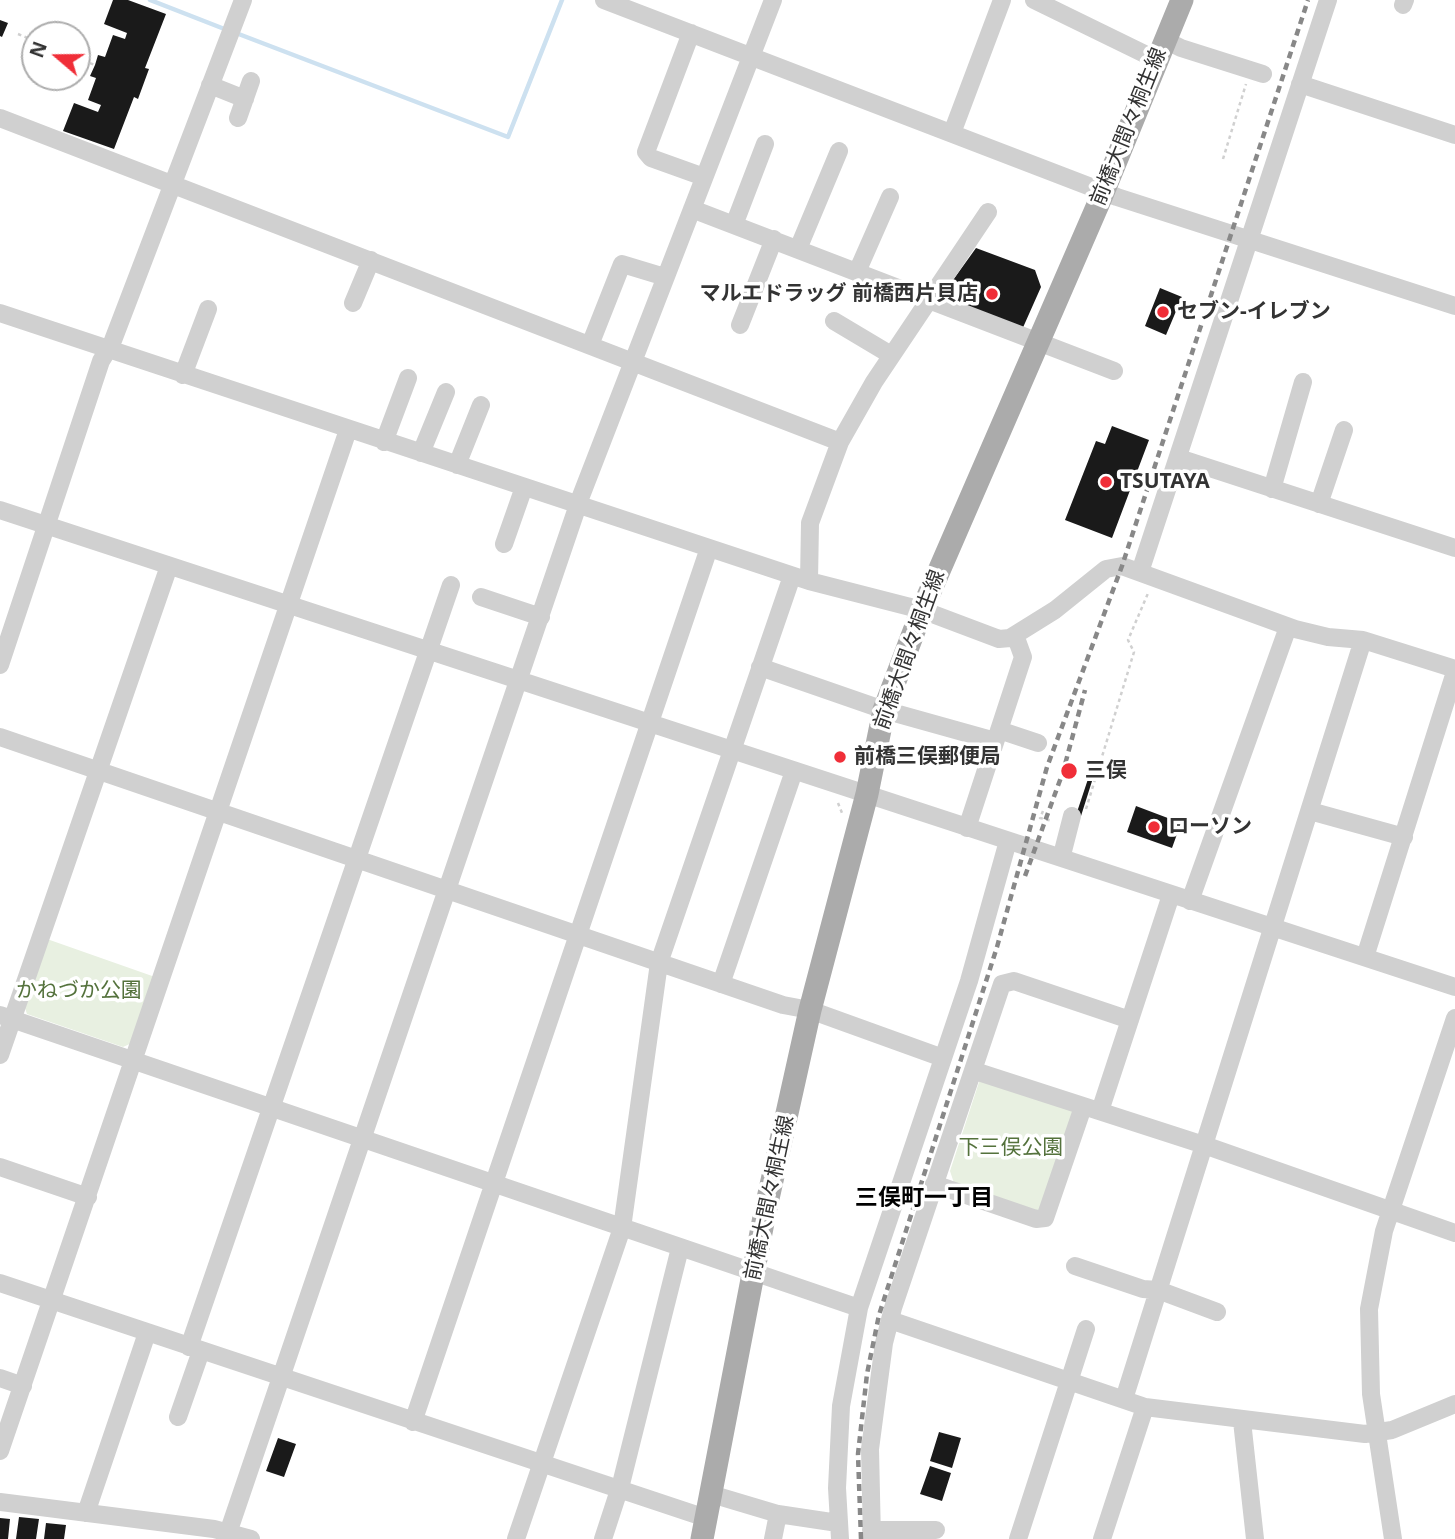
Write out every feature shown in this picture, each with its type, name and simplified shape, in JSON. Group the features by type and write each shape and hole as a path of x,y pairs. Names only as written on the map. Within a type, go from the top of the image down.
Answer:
{"main road":[{"name":"前橋大間々桐生線","path":"704,1529 754,1273 810,1010 867,794 884,710 922,610 1036,341 1104,190 1182,0"}],"street":[{"path":"0,665 107,350 243,0"},
{"path":"604,0 1175,217 1250,238 1455,306"},
{"path":"227,1536 579,505 773,0"},
{"path":"952,133 1002,0"},
{"path":"1034,0 1161,50 1181,48 1256,72"},
{"path":"1147,575 1179,458 1328,0"},
{"path":"691,33 646,152 651,158 704,177"},
{"path":"238,118 251,81"},
{"path":"1300,84 1455,135"},
{"path":"210,85 244,99"},
{"path":"0,118 840,442"},
{"path":"734,225 765,144"},
{"path":"798,249 839,151"},
{"path":"857,272 890,197"},
{"path":"692,209 1114,371"},
{"path":"516,1539 622,1228 659,963 760,667 800,579 810,523 840,442 891,355 988,212"},
{"path":"740,325 774,240"},
{"path":"353,303 371,260"},
{"path":"590,345 622,264 665,277"},
{"path":"183,375 208,309"},
{"path":"0,313 800,579 922,610 999,639 1015,635 1055,610 1106,569 1122,566 1288,627 1320,636 1363,640 1455,670 1365,957"},
{"path":"834,321 891,355"},
{"path":"384,442 408,378"},
{"path":"1272,488 1303,382"},
{"path":"421,453 446,392"},
{"path":"457,465 481,405"},
{"path":"0,1451 348,430"},
{"path":"1320,504 1345,430"},
{"path":"1179,458 1455,548"},
{"path":"504,544 524,487"},
{"path":"0,510 1455,987"},
{"path":"413,1422 709,548"},
{"path":"0,1055 6,1017 99,770 169,566"},
{"path":"178,1417 195,1349 271,1109 451,585"},
{"path":"481,597 541,617"},
{"path":"1190,901 1288,627"},
{"path":"967,828 1023,657 1015,635"},
{"path":"1124,1399 1363,640"},
{"path":"760,667 884,710 1038,743"},
{"path":"0,737 659,963 790,1007 810,1010 943,1058"},
{"path":"722,984 794,771"},
{"path":"1310,811 1312,814 1404,837"},
{"path":"1063,851 1079,813"},
{"path":"711,1493 839,1531 841,1406 859,1308 969,981 1008,841"},
{"path":"934,1184 1037,1219 1045,1218 1130,1020 1171,895"},
{"path":"936,1530 872,1534 872,1427 890,1320 1005,981 1014,981 1130,1020"},
{"path":"6,1017 859,1308"},
{"path":"1393,1539 1376,1434 1368,1356 1369,1309 1378,1253 1455,1018"},
{"path":"975,1071 1204,1145 1455,1233"},
{"path":"0,1167 88,1197"},
{"path":"603,1539 619,1490 680,1248"},
{"path":"1075,1266 1143,1289 1158,1290 1217,1312"},
{"path":"0,1283 619,1490 704,1529"},
{"path":"890,1320 1145,1407 1376,1434 1455,1404"},
{"path":"1018,1539 1086,1329"},
{"path":"86,1513 147,1333"},
{"path":"0,1378 23,1386"},
{"path":"1102,1539 1145,1407"},
{"path":"1242,1420 1255,1539"},
{"path":"0,1503 86,1513 251,1539"},
{"path":"773,1539 778,1514"}],"path":[{"path":"91,63 95,65"},
{"path":"1223,159 1256,72"},
{"path":"1079,813 1135,652 1128,640 1147,575"}],"green space":[{"name":"かねづか公園","path":"47,939 155,977 132,1043 123,1047 27,1014 24,1005"},
{"name":"下三俣公園","path":"980,1079 1077,1110 1039,1213 954,1183 950,1171"}],"building":[{"path":"113,0 128,0 166,14 145,68 149,69 138,99 134,97 114,149 63,131 74,103 98,112 101,105 88,100 96,78 91,74 98,55 105,57 113,35 125,39 127,33 104,24"},
{"path":"0,20 8,23 2,37 0,36"},
{"name":"マルエドラッグ 前橋西片貝店","path":"976,248 1035,270 1041,287 1021,332 944,301 953,280"},
{"name":"セブン-イレブン","path":"1160,288 1182,297 1166,335 1145,326"},
{"name":"TSUTAYA","path":"1112,426 1149,440 1112,538 1065,520 1096,441 1105,444"},
{"path":"1095,758 1099,759 1081,816 1076,815"},
{"name":"ローソン","path":"1136,806 1181,823 1172,848 1127,832"},
{"path":"939,1432 961,1438 952,1468 930,1461"},
{"path":"278,1438 296,1444 284,1477 266,1471"},
{"path":"930,1466 951,1473 942,1501 920,1494"},
{"path":"19,1517 39,1519 36,1539 16,1539"},
{"path":"0,1518 10,1519 8,1539 0,1539"},
{"path":"46,1523 66,1525 64,1539 44,1539"}],"waterway":[{"path":"150,0 227,30"},
{"path":"236,33 508,137 562,0"}],"railway":[{"path":"861,1539 858,1454 867,1374 879,1315 997,947 1047,767 1122,566 1308,0"},
{"path":"1025,876 1063,772 1085,690"}],"place":[{"name":"マルエドラッグ 前橋西片貝店","path":"992,294"},
{"name":"セブン-イレブン","path":"1163,312"},
{"name":"TSUTAYA","path":"1106,482"},
{"name":"前橋三俣郵便局","path":"840,757"},
{"name":"三俣","path":"1069,771"},
{"name":"ローソン","path":"1154,827"}],"district":[{"name":"三俣町一丁目","path":"924,1198"}]}
